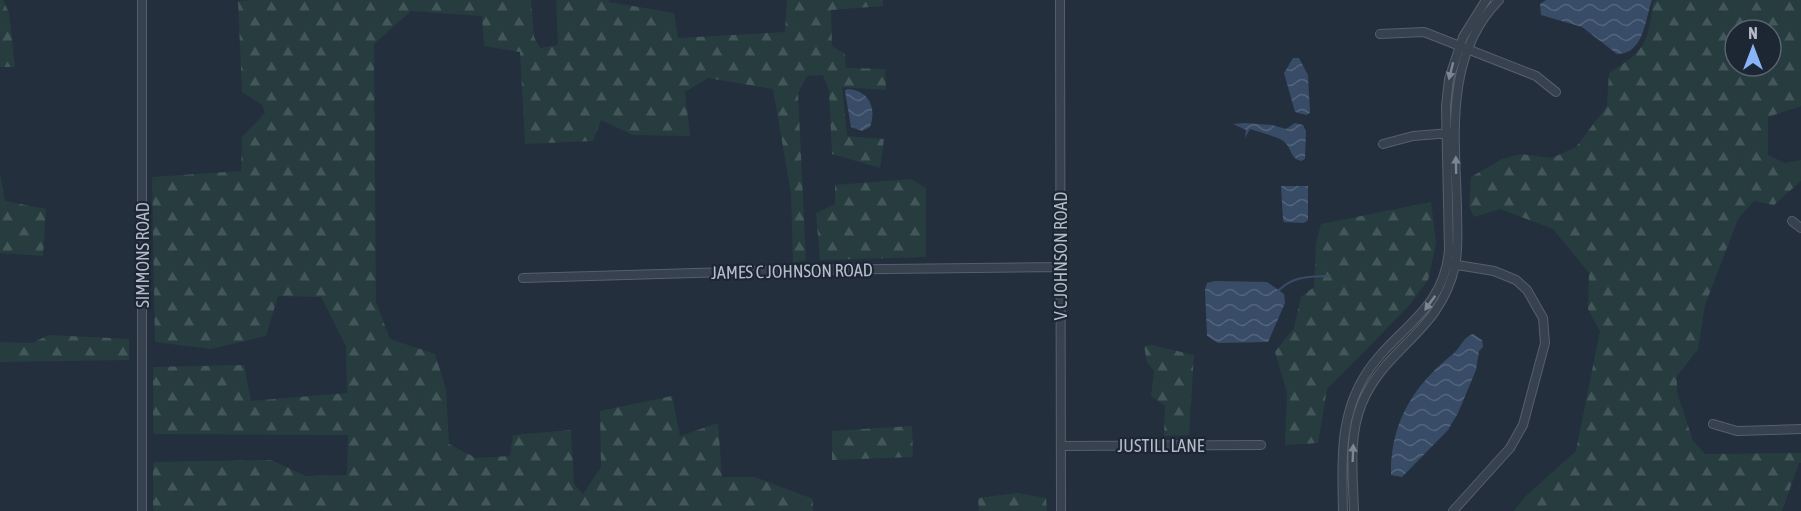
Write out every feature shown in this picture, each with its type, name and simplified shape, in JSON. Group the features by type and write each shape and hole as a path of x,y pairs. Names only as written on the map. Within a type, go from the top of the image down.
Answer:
{"street":[{"name":"SIMMONS ROAD","path":"142,0 142,511"},
{"name":"V C JOHNSON ROAD","path":"1060,0 1061,511"},
{"path":"1354,511 1352,452 1362,402 1387,365 1437,312 1446,298 1452,264 1449,79 1459,46 1485,0"},
{"path":"1451,133 1458,81 1468,50 1483,21 1499,0"},
{"path":"1380,34 1424,32 1536,76 1556,92"},
{"path":"1383,144 1413,136 1451,133"},
{"path":"1792,221 1801,228"},
{"path":"1344,511 1342,452 1347,417 1354,396 1374,362 1435,298 1452,264"},
{"path":"1452,264 1506,275 1527,290 1543,318 1545,347 1523,425 1510,448 1453,511"},
{"name":"JAMES C JOHNSON ROAD","path":"523,278 787,270 1060,267"},
{"path":"1713,424 1737,431 1801,429"},
{"name":"JUSTILL LANE","path":"1061,446 1261,445"}],"green space":[{"path":"0,0 3,0 9,13 15,67 0,67"},
{"path":"531,0 534,37 540,48 558,45 556,0 609,0 609,2 674,13 678,38 785,32 787,0 883,0 883,6 831,10 832,46 845,54 846,68 885,69 886,90 842,87 847,136 884,139 880,168 832,154 829,91 823,75 807,76 798,93 806,260 793,263 791,193 773,89 708,78 685,92 690,136 633,135 601,120 593,141 525,144 520,52 484,46 482,16 411,11 374,44 376,302 390,339 435,354 446,389 449,444 476,458 510,456 513,435 571,430 574,484 583,494 601,467 600,411 672,396 680,436 718,423 722,477 755,477 813,499 813,511 153,511 153,462 271,460 306,476 347,475 348,435 153,434 153,367 244,365 251,401 347,393 346,346 321,297 278,296 266,336 211,349 155,342 152,177 241,171 242,137 265,113 262,105 242,92 238,1"},
{"path":"1656,0 1801,0 1801,106 1768,117 1768,155 1785,163 1801,160 1801,181 1774,205 1754,201 1738,219 1705,305 1698,349 1677,376 1677,392 1693,441 1705,454 1801,453 1801,463 1799,463 1782,511 1514,511 1526,496 1576,451 1600,331 1588,309 1589,273 1553,229 1500,209 1474,217 1469,206 1471,177 1502,159 1521,154 1552,158 1576,147 1607,106 1609,73 1637,52 1649,29 1653,3"},
{"path":"0,173 5,201 46,209 43,256 0,253"},
{"path":"911,179 926,188 926,257 820,260 816,213 835,204 835,185"},
{"path":"1431,202 1436,243 1428,280 1407,308 1327,389 1318,443 1285,445 1287,393 1275,352 1294,328 1301,297 1314,287 1316,243 1321,224"},
{"path":"49,335 129,339 129,360 0,362 0,342 32,343"},
{"path":"1152,345 1194,355 1189,435 1164,436 1165,406 1151,396 1154,371 1147,362 1144,346"},
{"path":"912,426 913,457 832,460 832,431"},
{"path":"1017,493 1046,498 1047,511 979,511 978,498"}],"water":[{"path":"1546,0 1652,0 1638,42 1626,52 1617,54 1582,27 1541,15 1540,4"},
{"path":"1293,58 1299,58 1308,75 1310,113 1306,115 1295,112 1284,73"},
{"path":"855,90 866,96 872,107 870,127 862,131 851,127 845,91"},
{"path":"1295,123 1303,125 1306,131 1305,159 1301,161 1297,159 1292,155 1288,145 1271,136 1250,129 1245,138 1246,130 1233,124 1272,125 1286,129"},
{"path":"1281,186 1308,186 1308,220 1304,223 1284,222"},
{"path":"1215,281 1267,282 1284,294 1285,303 1268,342 1218,343 1207,336 1205,290 1207,283"},
{"path":"1473,334 1482,340 1483,347 1479,351 1476,370 1458,413 1448,430 1402,477 1391,475 1395,438 1407,406 1427,378 1456,351 1467,337"}],"waterway":[{"path":"1279,290 1297,279 1330,276"}]}
